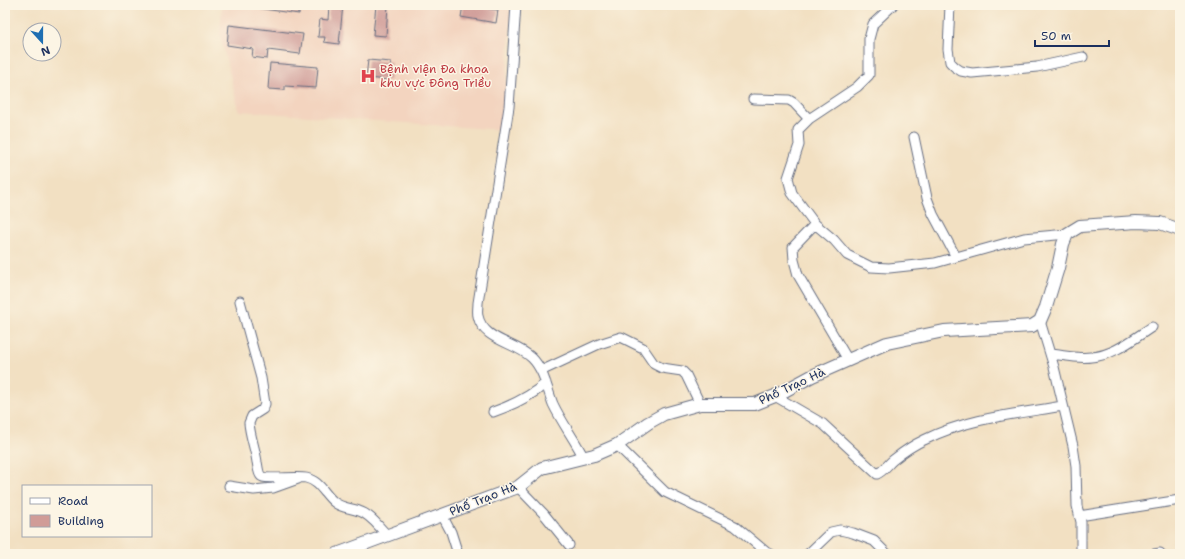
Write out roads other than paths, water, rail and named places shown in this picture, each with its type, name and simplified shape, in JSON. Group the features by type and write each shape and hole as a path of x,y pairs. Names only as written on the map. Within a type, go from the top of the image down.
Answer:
{"street":[{"path":"516,5 508,107 478,304 478,316 484,329 496,338 522,350 533,359 541,371 554,406 584,458"},
{"path":"893,5 873,24 869,39 869,75 857,87 809,119 798,130 799,145 788,178 792,193 815,224 834,240 847,255 871,267 897,268 935,263 1024,238 1067,234 1080,226 1136,222 1160,223 1180,230"},
{"path":"950,5 948,49 950,62 961,71 972,73 1037,67 1083,57"},
{"path":"753,100 789,100 794,103 809,119"},
{"path":"914,137 927,198 956,257"},
{"path":"815,224 793,247 794,260 798,275 848,360"},
{"path":"1067,234 1046,307 1040,321 1063,406 1076,466 1077,506 1081,554"},
{"path":"240,301 261,378 265,404 263,410 252,416 249,423 259,474 264,478 269,479 282,477 301,477 310,479 322,488 333,501 342,507 360,511 367,515 387,535"},
{"name":"Phố Trạo Hà","path":"340,553 518,488 542,468 594,455 617,445 648,423 664,414 700,404 755,404 775,396 812,376 887,343 914,336 944,331 1008,326 1032,326 1040,321"},
{"path":"1050,354 1090,358 1104,355 1152,327"},
{"path":"541,371 599,344 621,337 643,348 654,364 662,368 682,371 686,375 700,404"},
{"path":"493,412 516,404 536,392 546,383"},
{"path":"775,396 823,424 877,474 881,473 906,450 943,431 987,418 1063,406"},
{"path":"617,445 665,492 735,526 766,552 771,554"},
{"path":"230,486 254,490 273,488 301,477"},
{"path":"518,488 544,514 570,545"},
{"path":"1079,516 1180,500"},
{"path":"442,515 451,532 458,554"},
{"path":"808,554 831,532 840,530 874,541 887,554"}],"place":[{"name":"Bệnh viện Đa khoa khu vực Đông Triều","path":"368,76"}]}
